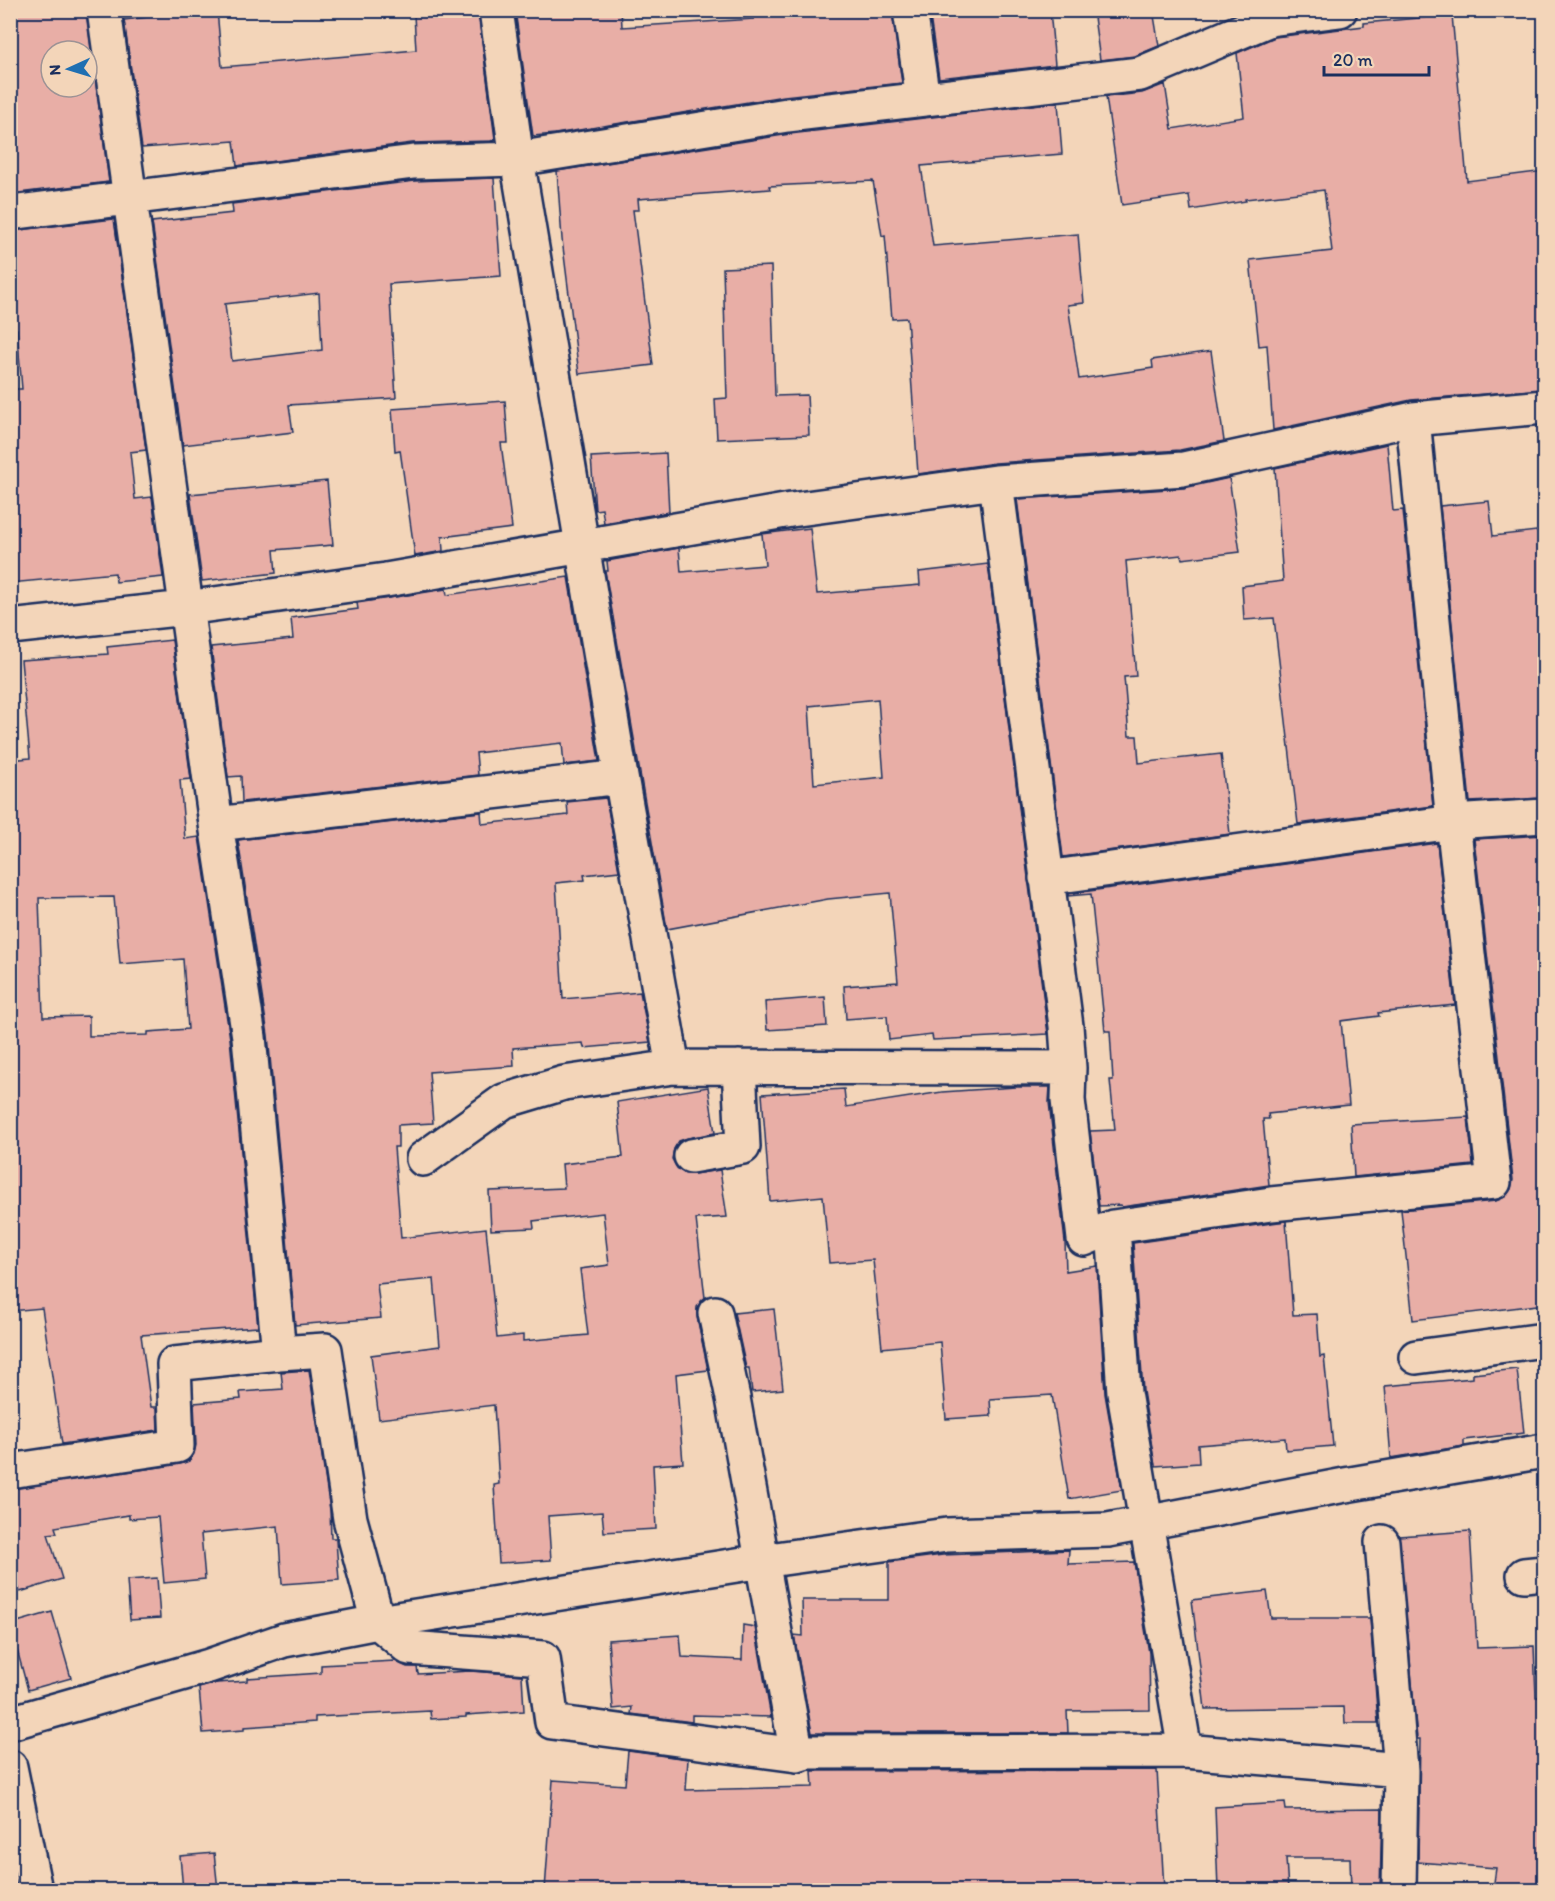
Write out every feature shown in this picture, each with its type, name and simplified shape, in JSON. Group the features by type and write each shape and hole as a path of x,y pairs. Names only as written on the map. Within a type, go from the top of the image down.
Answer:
{"street":[{"path":"104,10 216,824 249,1037 279,1353"},
{"path":"496,10 517,159 621,777 673,1067"},
{"path":"910,10 923,99"},
{"path":"10,213 414,162 517,159 787,115 1140,74 1270,19 1340,10"},
{"path":"10,627 186,608 386,580 791,510 996,482 1183,469 1413,419 1545,407"},
{"path":"996,482 1066,1026 1069,1068 1068,1100 1084,1239 1113,1227 1271,1204 1494,1182 1453,822 1413,419"},
{"path":"216,824 621,777"},
{"path":"1046,878 1453,822 1545,816"},
{"path":"423,1159 504,1101 564,1083 673,1067 1069,1068"},
{"path":"691,1156 742,1147 739,1067"},
{"path":"1113,1227 1124,1393 1185,1751"},
{"path":"715,1313 733,1398 797,1755"},
{"path":"1416,1357 1545,1340"},
{"path":"10,1471 177,1446 174,1364 325,1350 350,1519 378,1622 409,1648 543,1658 552,1722 797,1755 807,1752 1185,1751 1401,1770"},
{"path":"10,1723 209,1666 284,1640 378,1622 762,1561 947,1535 1108,1530 1545,1451"},
{"path":"1382,1542 1401,1770 1399,1890"},
{"path":"10,1767 35,1890"}],"building":[{"path":"10,10 86,10 90,39 39,39 39,99 98,99 109,182 10,194"},
{"path":"217,10 222,67 416,50 414,15 478,11 495,139 491,141 412,143 237,166 234,141 142,148 124,20"},
{"path":"515,10 621,10 622,27 754,19 754,10 892,10 902,83 784,96 533,136"},
{"path":"929,10 1050,10 1055,65 939,78"},
{"path":"1093,10 1153,10 1159,46 1135,56 1100,60"},
{"path":"1452,15 1467,181 1545,171 1545,389 1411,400 1273,430 1267,345 1259,346 1250,260 1332,251 1324,190 1245,199 1246,201 1191,210 1189,195 1122,205 1106,97 1142,93 1165,84 1172,129 1244,117 1237,53 1275,37 1364,26 1364,23"},
{"path":"1058,102 1062,154 921,166 933,246 1078,234 1084,303 1068,305 1079,379 1153,368 1152,360 1211,351 1224,441 1180,450 995,463 918,474 907,318 892,319 885,235 882,236 873,181 769,186 770,189 638,199 639,210 633,210 653,365 579,374 562,239 557,171 790,134"},
{"path":"494,178 501,276 389,284 396,398 289,405 293,432 183,445 152,222 233,213 232,204 415,181","holes":["319,293 322,350 232,361 225,304"]},
{"path":"114,219 146,450 130,452 135,499 152,497 163,577 116,582 115,573 10,583 10,389 22,389 17,329 10,330 10,231"},
{"path":"771,266 775,396 807,395 809,435 717,439 715,399 727,398 723,268"},
{"path":"505,401 508,443 501,443 512,528 442,537 443,551 415,556 400,450 395,451 392,409"},
{"path":"1387,444 1393,511 1403,510 1433,806 1298,824 1274,618 1244,620 1242,586 1283,581 1275,468"},
{"path":"666,453 669,512 604,523 602,509 595,510 591,457"},
{"path":"1229,478 1240,552 1182,559 1181,555 1126,561 1136,676 1124,677 1129,736 1137,736 1139,763 1221,754 1230,834 1063,857 1017,499 1184,488"},
{"path":"327,481 333,545 274,550 276,573 202,581 190,494"},
{"path":"1489,501 1493,536 1545,530 1545,798 1470,802 1440,506"},
{"path":"810,528 817,594 920,585 919,572 988,564 1048,1034 933,1040 932,1035 889,1040 887,1016 846,1019 844,986 898,982 890,893 828,899 667,929 605,571 608,571 607,561 679,548 681,572 765,565 762,534","holes":["878,699 884,777 814,784 809,706"]},
{"path":"568,577 599,761 564,765 562,743 476,753 478,775 242,802 241,776 228,777 211,647 293,639 291,618 358,609 357,603 446,589 447,595"},
{"path":"172,640 191,779 180,780 185,839 199,837 230,1039 258,1327 141,1335 151,1407 157,1407 158,1430 62,1444 42,1308 10,1311 10,760 30,758 21,660 108,654 107,647","holes":["114,897 120,964 183,959 188,1029 148,1032 148,1035 89,1036 89,1016 43,1017 39,898"]},
{"path":"606,798 619,871 584,875 585,880 556,883 563,999 640,992 650,1042 584,1048 583,1043 513,1048 514,1066 429,1072 433,1123 398,1125 398,1147 394,1147 401,1238 486,1228 497,1338 523,1335 523,1341 588,1335 580,1269 609,1265 603,1213 533,1221 534,1228 491,1230 489,1191 564,1188 562,1164 623,1157 617,1102 708,1087 715,1133 679,1141 672,1159 677,1168 685,1174 720,1170 727,1217 696,1219 705,1298 697,1307 697,1317 708,1370 676,1374 683,1463 653,1465 656,1529 604,1532 602,1512 548,1516 551,1560 499,1563 494,1485 499,1484 494,1405 379,1419 371,1355 440,1346 434,1279 377,1284 381,1318 295,1325 268,1035 238,840 481,812 482,824 568,815 567,802"},
{"path":"1545,835 1545,1304 1413,1320 1401,1210 1496,1201 1505,1197 1511,1189 1513,1180 1474,839"},
{"path":"1437,843 1455,1005 1378,1013 1379,1016 1341,1021 1349,1105 1268,1114 1269,1119 1263,1119 1269,1185 1122,1207 1121,1205 1099,1206 1090,1131 1115,1130 1110,1080 1113,1080 1110,1031 1105,1031 1091,894 1068,896 1068,894"},
{"path":"825,997 827,1026 767,1030 765,1002"},
{"path":"1050,1087 1049,1102 1065,1242 1066,1271 1097,1266 1105,1394 1122,1490 1069,1499 1052,1395 990,1399 991,1416 946,1419 940,1342 882,1348 873,1260 829,1263 823,1196 770,1201 762,1094 844,1089 846,1107 942,1092"},
{"path":"1468,1117 1473,1165 1354,1177 1351,1124"},
{"path":"1286,1221 1293,1315 1317,1314 1320,1357 1324,1356 1333,1446 1286,1450 1285,1438 1198,1445 1199,1463 1155,1466 1143,1391 1133,1243"},
{"path":"774,1309 783,1389 752,1392 749,1368 746,1368 734,1313"},
{"path":"1517,1369 1524,1433 1464,1440 1464,1446 1391,1458 1385,1386 1473,1378 1473,1374"},
{"path":"309,1370 330,1510 331,1538 336,1538 339,1580 282,1584 278,1526 201,1534 205,1579 164,1583 158,1517 129,1519 129,1515 55,1527 57,1533 48,1534 62,1579 20,1592 10,1561 10,1489 189,1461 196,1445 194,1403 241,1399 240,1392 283,1389 281,1372"},
{"path":"1470,1531 1477,1648 1534,1646 1536,1697 1545,1697 1545,1890 1493,1890 1496,1868 1418,1862 1420,1739 1417,1739 1399,1536"},
{"path":"1069,1550 1068,1564 1134,1562 1149,1653 1150,1710 1067,1711 1068,1733 812,1733 794,1635 803,1636 802,1600 889,1600 889,1562 943,1555"},
{"path":"157,1578 160,1618 130,1620 127,1580"},
{"path":"1267,1591 1271,1618 1370,1618 1378,1723 1345,1723 1344,1707 1205,1709 1192,1600"},
{"path":"52,1612 71,1678 28,1690 10,1624"},
{"path":"743,1625 755,1627 771,1717 692,1715 692,1722 631,1714 632,1707 613,1709 608,1640 680,1635 682,1657 742,1660"},
{"path":"395,1661 407,1667 417,1667 418,1674 470,1671 522,1675 524,1711 431,1719 430,1711 315,1717 315,1722 244,1727 244,1730 203,1733 199,1688 217,1683 247,1681 247,1678 321,1673 321,1665"},
{"path":"628,1751 688,1759 686,1790 813,1787 812,1771 1157,1770 1164,1889 545,1890 553,1780 625,1785"},
{"path":"1285,1803 1286,1810 1382,1809 1380,1890 1351,1890 1350,1858 1286,1858 1288,1890 1218,1890 1215,1807"},
{"path":"214,1853 218,1890 183,1890 180,1856"}]}
